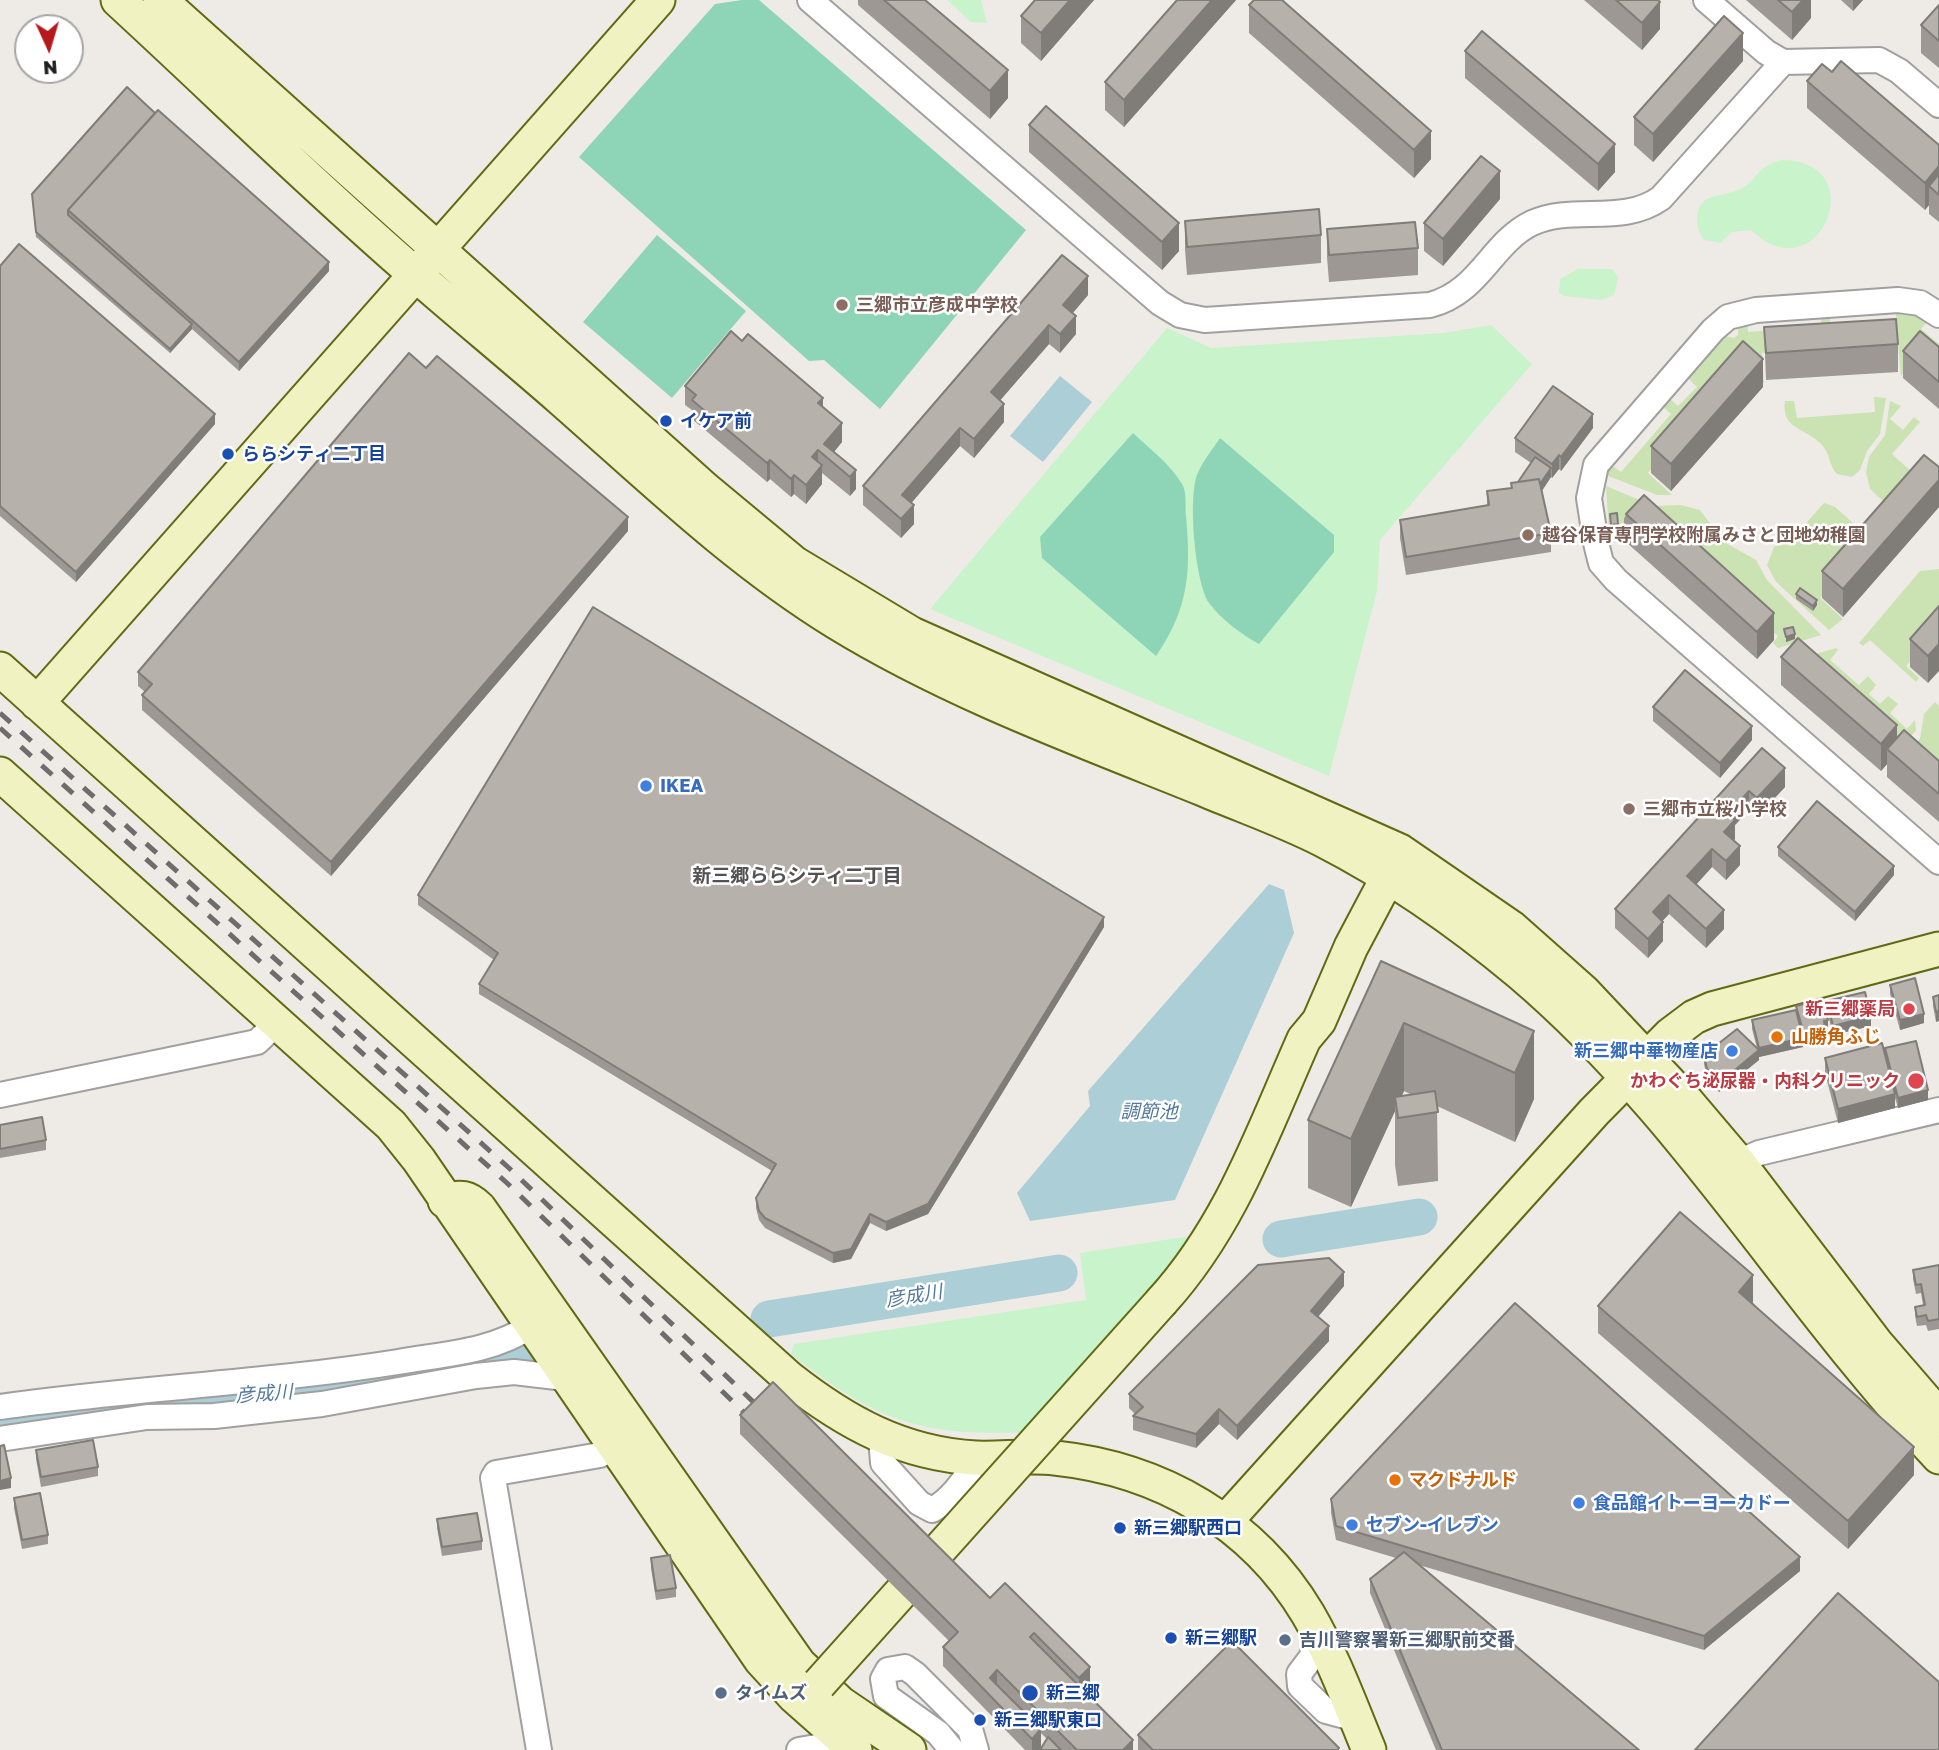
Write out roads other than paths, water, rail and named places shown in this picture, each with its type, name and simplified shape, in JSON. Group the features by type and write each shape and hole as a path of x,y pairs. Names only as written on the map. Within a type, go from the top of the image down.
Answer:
{"street":[{"path":"118,0 415,274 709,530 770,579 835,621 956,687 1274,816 1387,867"},
{"path":"160,0 748,527 794,563 912,634 1512,928 1583,991 1637,1067 1670,1126 1879,1391 1939,1457"},
{"path":"37,703 658,0"},
{"path":"810,0 1160,303 1180,315 1205,320 1430,305 1445,301 1469,285 1520,229 1537,221 1630,213 1647,208 1661,198 1783,62"},
{"path":"1706,0 1766,52 1783,62 1879,60 1899,71 1939,105"},
{"path":"1939,315 1920,303 1898,300 1756,310 1728,317 1713,330 1596,465 1589,498 1601,563 1616,580 1939,862"},
{"path":"0,670 789,1378 825,1406 881,1437 945,1455 977,1458 1052,1457 1125,1470 1182,1493 1225,1522 1289,1586 1320,1636 1369,1750"},
{"path":"0,774 391,1125 761,1661 845,1743"},
{"path":"819,1684 1162,1301 1206,1247 1236,1196 1304,1038 1319,1021 1387,867"},
{"path":"1225,1522 1637,1067 1694,1017 1712,1009 1939,949"},
{"path":"0,1095 257,1042 278,1022"},
{"path":"1637,1067 1738,1162 1876,1343 1939,1416"},
{"path":"1738,1162 1759,1153 1939,1110"},
{"path":"445,1200 457,1197 470,1199 479,1208 783,1644 819,1684 864,1721 909,1750"},
{"path":"5,1423 480,1348 511,1339 531,1326"},
{"path":"35,1418 214,1416 322,1404 502,1374 537,1373 565,1378"},
{"path":"881,1437 883,1463 919,1503 932,1510 942,1505 970,1471 977,1458"},
{"path":"539,1750 493,1478 496,1473 600,1455 614,1448"},
{"path":"953,1737 974,1735 976,1750"},
{"path":"799,1750 845,1743"}],"water":[{"path":"1060,376 1092,402 1043,462 1010,436"},
{"name":"調節池","path":"1269,884 1284,890 1294,933 1175,1200 1030,1221 1017,1193 1090,1106 1088,1091"}],"waterway":[{"name":"彦成川","path":"1281,1239 1419,1217"},
{"name":"彦成川","path":"769,1319 1059,1273"},
{"name":"彦成川","path":"0,1424 154,1402 342,1388 526,1355"}],"railway":[{"path":"0,713 509,1168 767,1415"},
{"path":"0,728 507,1183 757,1425"}],"place":[{"name":"三郷市立彦成中学校","path":"842,305"},
{"name":"イケア前","path":"666,421"},
{"name":"ららシティ二丁目","path":"228,454"},
{"name":"越谷保育専門学校附属みさと団地幼稚園","path":"1528,535"},
{"name":"IKEA","path":"646,786"},
{"name":"三郷市立桜小学校","path":"1629,809"},
{"name":"新三郷薬局","path":"1909,1009"},
{"name":"山勝角ふじ","path":"1777,1037"},
{"name":"新三郷中華物産店","path":"1732,1051"},
{"name":"かわぐち泌尿器・内科クリニック","path":"1916,1081"},
{"name":"マクドナルド","path":"1395,1480"},
{"name":"食品館イトーヨーカドー","path":"1579,1503"},
{"name":"セブン-イレブン","path":"1352,1525"},
{"name":"新三郷駅西口","path":"1120,1528"},
{"name":"新三郷駅","path":"1171,1638"},
{"name":"吉川警察署新三郷駅前交番","path":"1285,1640"},
{"name":"タイムズ","path":"721,1693"},
{"name":"新三郷","path":"1030,1693"},
{"name":"新三郷駅東口","path":"980,1720"}],"district":[{"name":"新三郷ららシティ二丁目","path":"797,876"}]}
